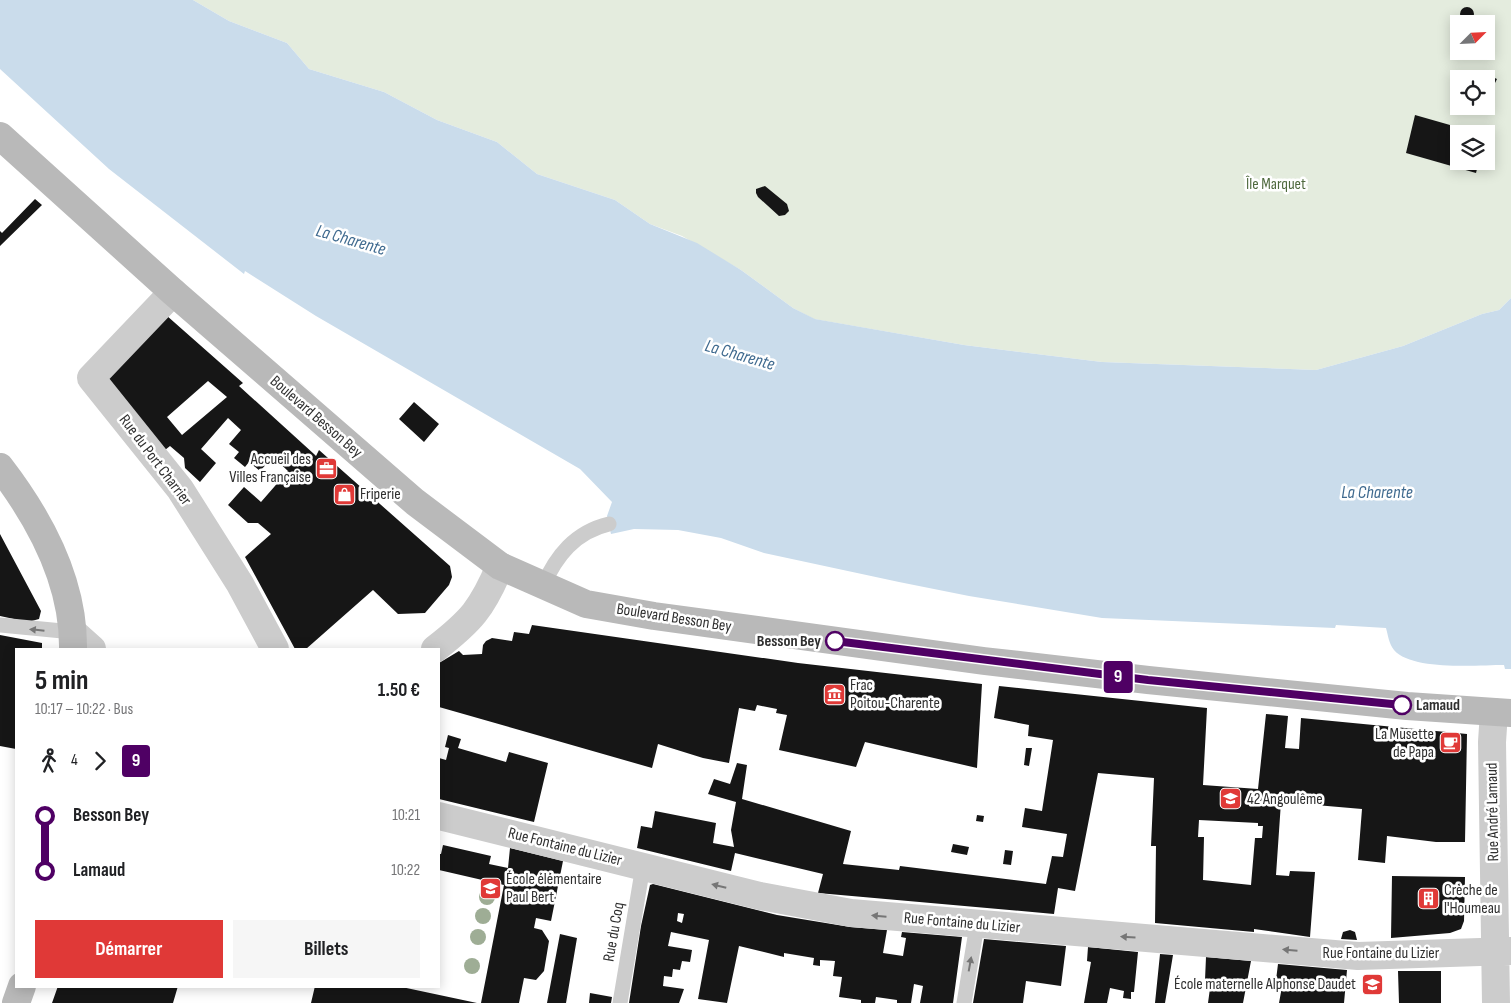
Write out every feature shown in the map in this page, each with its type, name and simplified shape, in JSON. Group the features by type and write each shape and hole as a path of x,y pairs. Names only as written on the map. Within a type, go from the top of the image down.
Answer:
{"main road":[{"name":"Boulevard Besson Bey","path":"0,136 173,292 415,502 500,566 586,604 654,616 984,661 1148,680 1407,706 1503,713"},
{"path":"0,467 44,534 57,562 79,643"},
{"path":"16,1003 21,988"}],"street":[{"name":"Rue du Port Charrier","path":"173,292 91,378 180,489 240,584 273,648"},
{"path":"436,648 466,624 486,598 500,566"},
{"name":"Rue André Lamaud","path":"1496,1003 1503,951 1492,742 1503,713"},
{"name":"Rue Fontaine du Lizier","path":"440,816 760,896 851,913 1358,956 1503,951"}],"lane":[{"path":"543,586 551,567 576,538 609,524"},
{"path":"0,625 79,643"},
{"name":"Rue du Coq","path":"620,1003 643,866"},
{"path":"964,1003 977,925"}],"green space":[{"name":"Île Marquet","path":"193,0 1511,0 1511,298 1499,310 1482,314 1403,346 1316,370 1102,362 964,345 814,319 793,308 741,270 682,236 650,224 615,200 537,174 497,142 437,120 384,92 309,69 287,43 229,21"}],"water":[{"name":"La Charente","path":"0,0 193,0 229,21 287,43 309,69 384,92 437,120 497,142 537,174 615,200 650,224 697,243 741,270 793,308 815,319 964,345 1102,362 1316,370 1403,346 1482,314 1499,310 1511,298 1511,669 1505,669 1504,665 1462,666 1415,661 1403,657 1394,650 1386,628 1336,625 1335,628 1102,618 969,596 899,582 764,553 721,538 678,530 634,529 611,534 607,516 612,502 580,469 316,316 245,271 244,274 109,169 0,69"}],"building":[{"path":"1467,7 1473,11 1474,15 1460,14 1462,9"},
{"path":"1415,115 1450,125 1450,166 1406,153"},
{"path":"1466,170 1477,170 1476,173"},
{"path":"765,186 787,204 789,211 785,215 779,216 758,197 756,189"},
{"path":"35,199 42,205 0,246 0,231 2,233"},
{"path":"166,315 243,383 239,386 316,456 319,450 450,566 452,577 449,585 425,613 398,614 373,590 307,648 294,648 245,557 271,534 258,523 248,523 228,505 244,487 261,502 288,471 273,457 260,471 249,462 245,467 234,458 239,452 229,444 241,430 228,418 201,449 216,463 200,482 185,468 184,458 170,446 160,454 104,379","holes":["208,381 227,397 182,435 167,417"]},
{"path":"414,402 439,424 424,442 399,419"},
{"path":"0,534 41,611 39,619 28,622 0,616"},
{"path":"532,625 798,663 982,684 977,768 865,742 856,767 779,750 787,715 776,713 777,709 757,705 755,711 739,708 729,763 703,758 658,744 652,768 440,707 440,662 459,651 463,655 482,654 483,645 492,638 512,641 514,632 529,634"},
{"path":"0,635 42,643 42,648 15,648 15,749 0,746"},
{"path":"999,686 1207,708 1203,785 1258,789 1266,714 1288,716 1285,748 1299,749 1301,718 1467,734 1465,842 1436,842 1387,836 1385,863 1358,860 1362,809 1281,802 1276,875 1289,876 1290,871 1315,872 1310,937 1254,929 1254,932 1155,923 1156,846 1151,846 1154,778 1098,773 1075,891 1058,888 1054,914 818,893 823,874 735,853 731,871 637,848 641,826 652,828 655,811 716,823 713,843 734,847 731,830 736,802 708,794 714,779 730,784 737,763 747,765 742,799 851,831 843,864 899,870 900,866 1046,884 1052,856 1063,857 1067,834 1022,827 1025,808 1042,811 1053,740 1028,736 1029,725 994,718","holes":["1199,820 1258,823 1258,826 1263,826 1262,838 1255,838 1251,885 1203,880 1204,837 1198,837"]},
{"path":"448,735 461,739 458,748 506,762 509,752 548,763 534,822 440,799 440,758 446,760 449,748 445,747"},
{"path":"1026,748 1032,748 1029,766 1024,765"},
{"path":"977,815 984,816 983,822 976,821"},
{"path":"953,844 969,847 967,855 951,852"},
{"path":"443,845 491,856 489,864 508,868 510,848 563,861 551,921 536,918 534,928 542,930 549,941 544,971 536,980 524,978 519,1003 481,1003 504,885 440,870"},
{"path":"1005,850 1013,851 1011,865 1003,864"},
{"name":"Crèche de l'Houmeau","path":"1392,876 1465,877 1464,921 1461,929 1450,933 1391,938"},
{"path":"653,884 777,915 850,927 887,930 883,953 903,956 906,938 901,937 902,932 962,937 953,1003 920,1003 923,986 914,984 911,1003 897,1003 897,1000 876,997 875,1003 861,1003 861,1000 839,997 842,977 833,976 835,961 820,960 820,966 813,965 814,958 784,953 784,957 739,946 727,1003 698,999 709,940 671,932 668,946 692,950 690,962 682,961 680,970 673,969 672,977 664,976 663,986 684,989 679,1003 629,1003 641,926 650,885","holes":["678,913 684,914 682,923 677,921"]},
{"path":"1350,930 1355,932 1357,940 1341,939 1343,932"},
{"path":"560,934 577,938 566,1003 547,1003"},
{"path":"984,939 1066,946 1061,986 1026,981 1023,1003 973,1003"},
{"path":"1088,947 1138,952 1134,992 1131,992 1131,999 1123,998 1124,991 1110,988 1107,1003 1084,1003 1091,962 1087,961"},
{"path":"1160,954 1173,955 1165,1003 1155,1003"},
{"path":"1206,957 1251,961 1243,1003 1208,1003 1211,981 1205,980"},
{"path":"1278,964 1347,970 1344,1003 1279,1003 1283,981 1276,980"},
{"path":"1398,971 1441,971 1441,1003 1399,1003"},
{"path":"57,988 177,988 173,1003 52,1003"},
{"path":"315,988 406,988 477,1003 311,1003"},
{"path":"590,993 612,997 611,1003 589,1003"}],"bus line":[{"name":"9","path":"835,641 1148,680 1402,705"}],"place":[{"name":"Accueil des Villes Française","path":"327,468"},
{"name":"Friperie","path":"344,494"},
{"name":"Besson Bey","path":"835,641"},
{"name":"Frac Poitou-Charente","path":"834,694"},
{"name":"Lamaud","path":"1402,705"},
{"name":"La Musette de Papa","path":"1450,743"},
{"name":"42 Angoulême","path":"1231,799"},
{"name":"École élémentaire Paul Bert","path":"490,888"},
{"name":"Crèche de l'Houmeau","path":"1428,899"},
{"name":"École maternelle Alphonse Daudet","path":"1372,984"}]}
